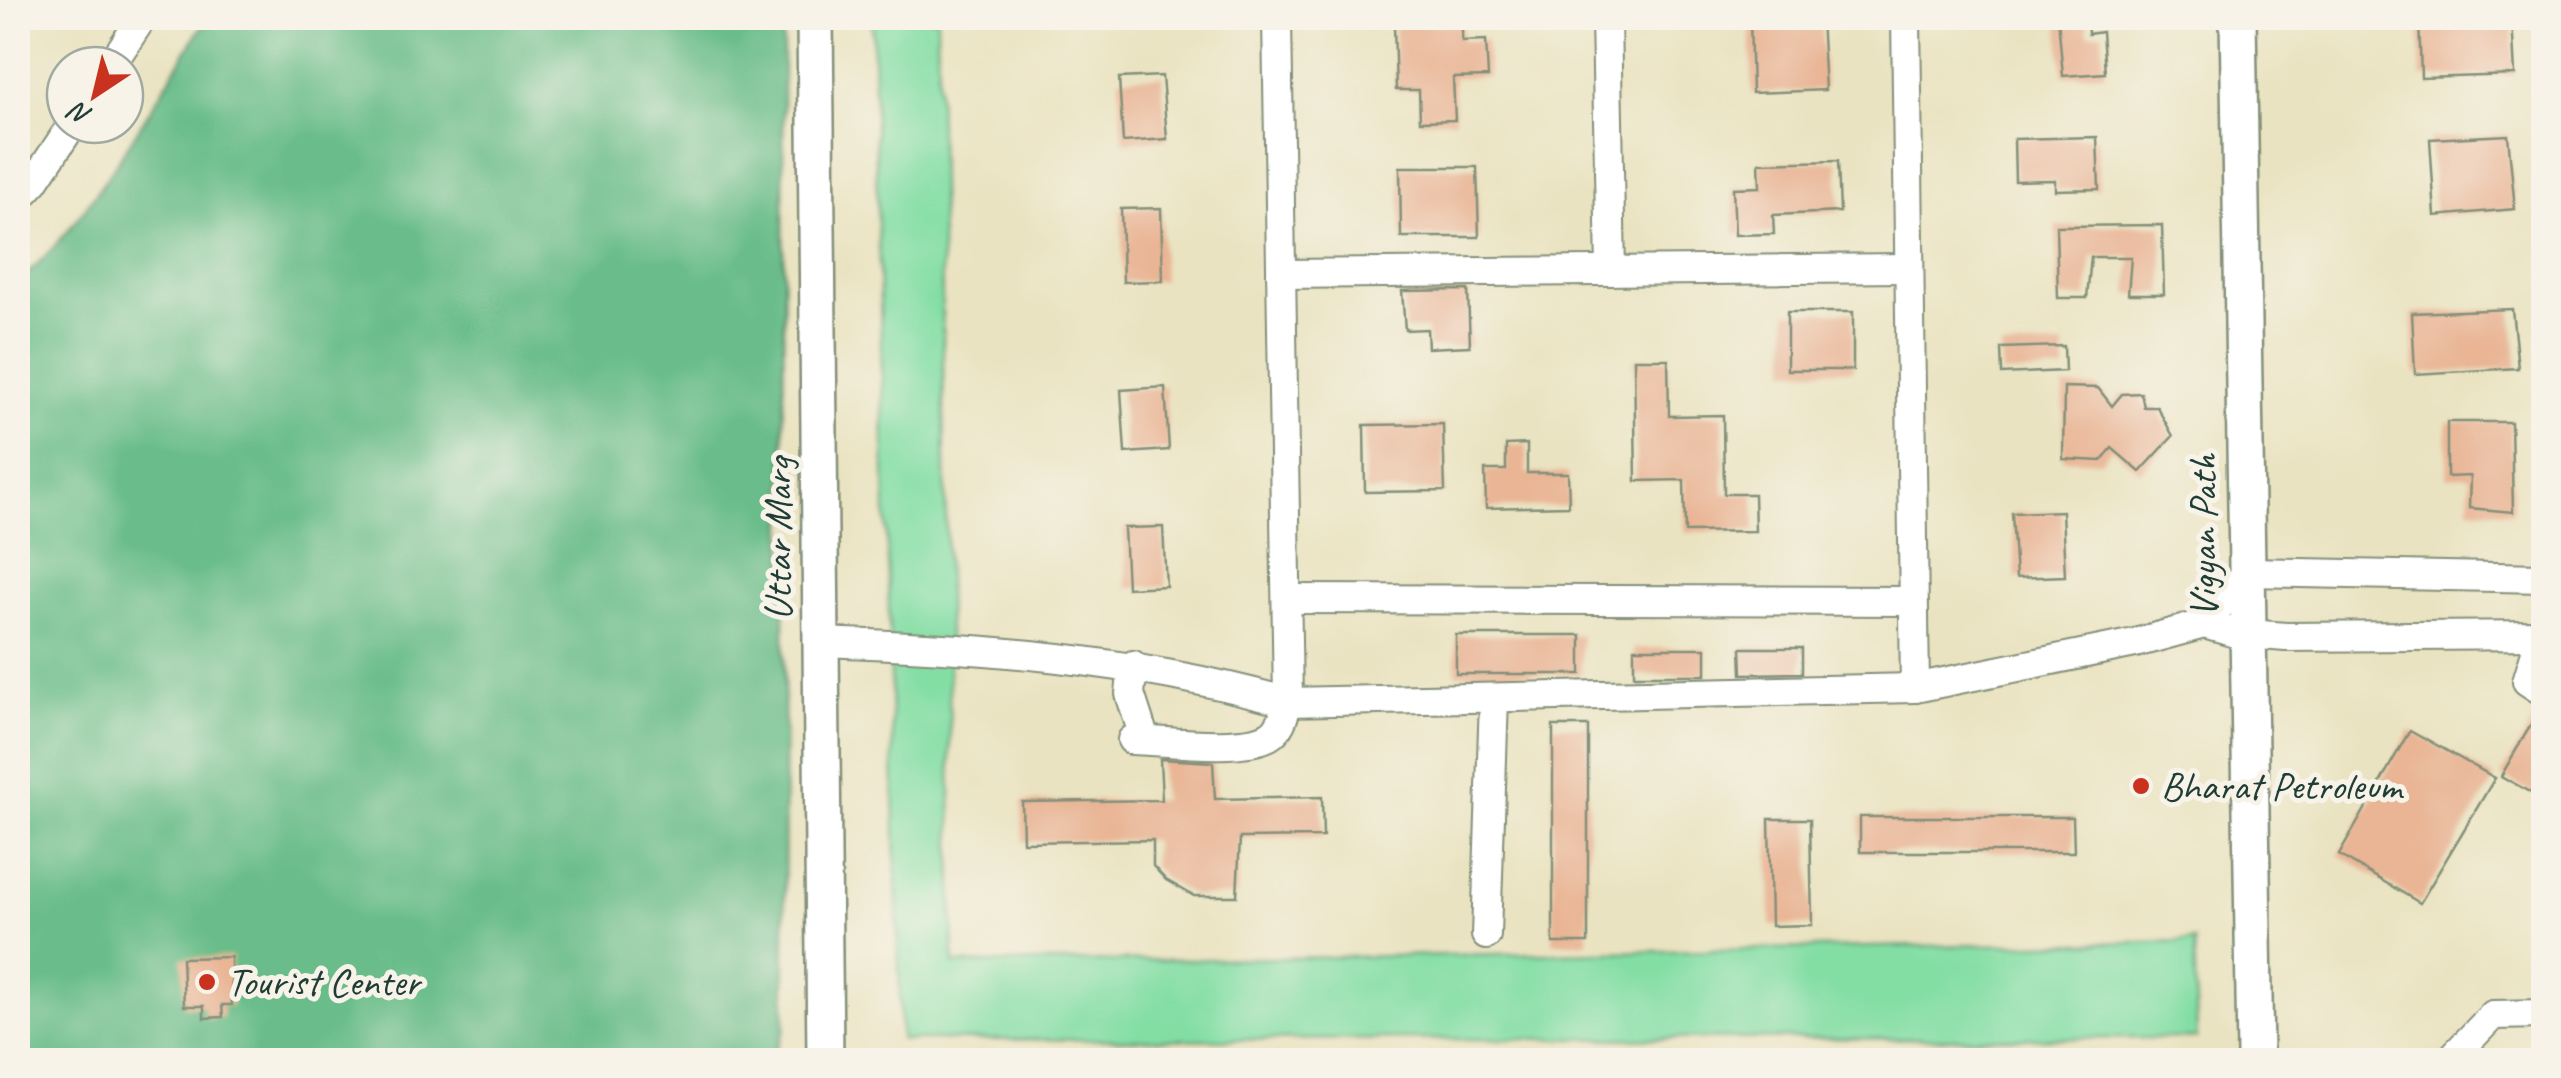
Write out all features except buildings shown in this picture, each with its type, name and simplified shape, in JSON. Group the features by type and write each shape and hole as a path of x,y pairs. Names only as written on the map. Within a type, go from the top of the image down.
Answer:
{"main road":[{"name":"Uttar Marg","path":"815,18 824,1060"},
{"name":"Vigyan Path","path":"2238,18 2256,1058"}],"street":[{"path":"124,45 142,18"},
{"path":"1132,665 1130,694 1139,740 1238,742 1267,738 1280,726 1288,702 1277,18"},
{"path":"1606,18 1611,271"},
{"path":"1906,18 1915,688"},
{"path":"18,198 59,145"},
{"path":"1282,274 1909,268"},
{"path":"2204,624 2247,572 2544,578"},
{"path":"1287,599 1913,600"},
{"path":"822,642 988,648 1132,665 1288,702 1915,688 2135,643 2204,624 2246,634 2542,635 2528,681 2544,692"},
{"path":"1486,935 1494,699"},
{"path":"2450,1060 2493,1015 2544,1014"}],"green space":[{"path":"207,18 783,18 785,1029 771,1060 18,1060 18,281 69,229 128,145 145,145 145,118"},
{"path":"872,18 937,18 954,964 2194,941 2197,1038 901,1040"}],"place":[{"name":"Bharat Petroleum","path":"2141,786"},
{"name":"Tourist Center","path":"207,982"}]}
